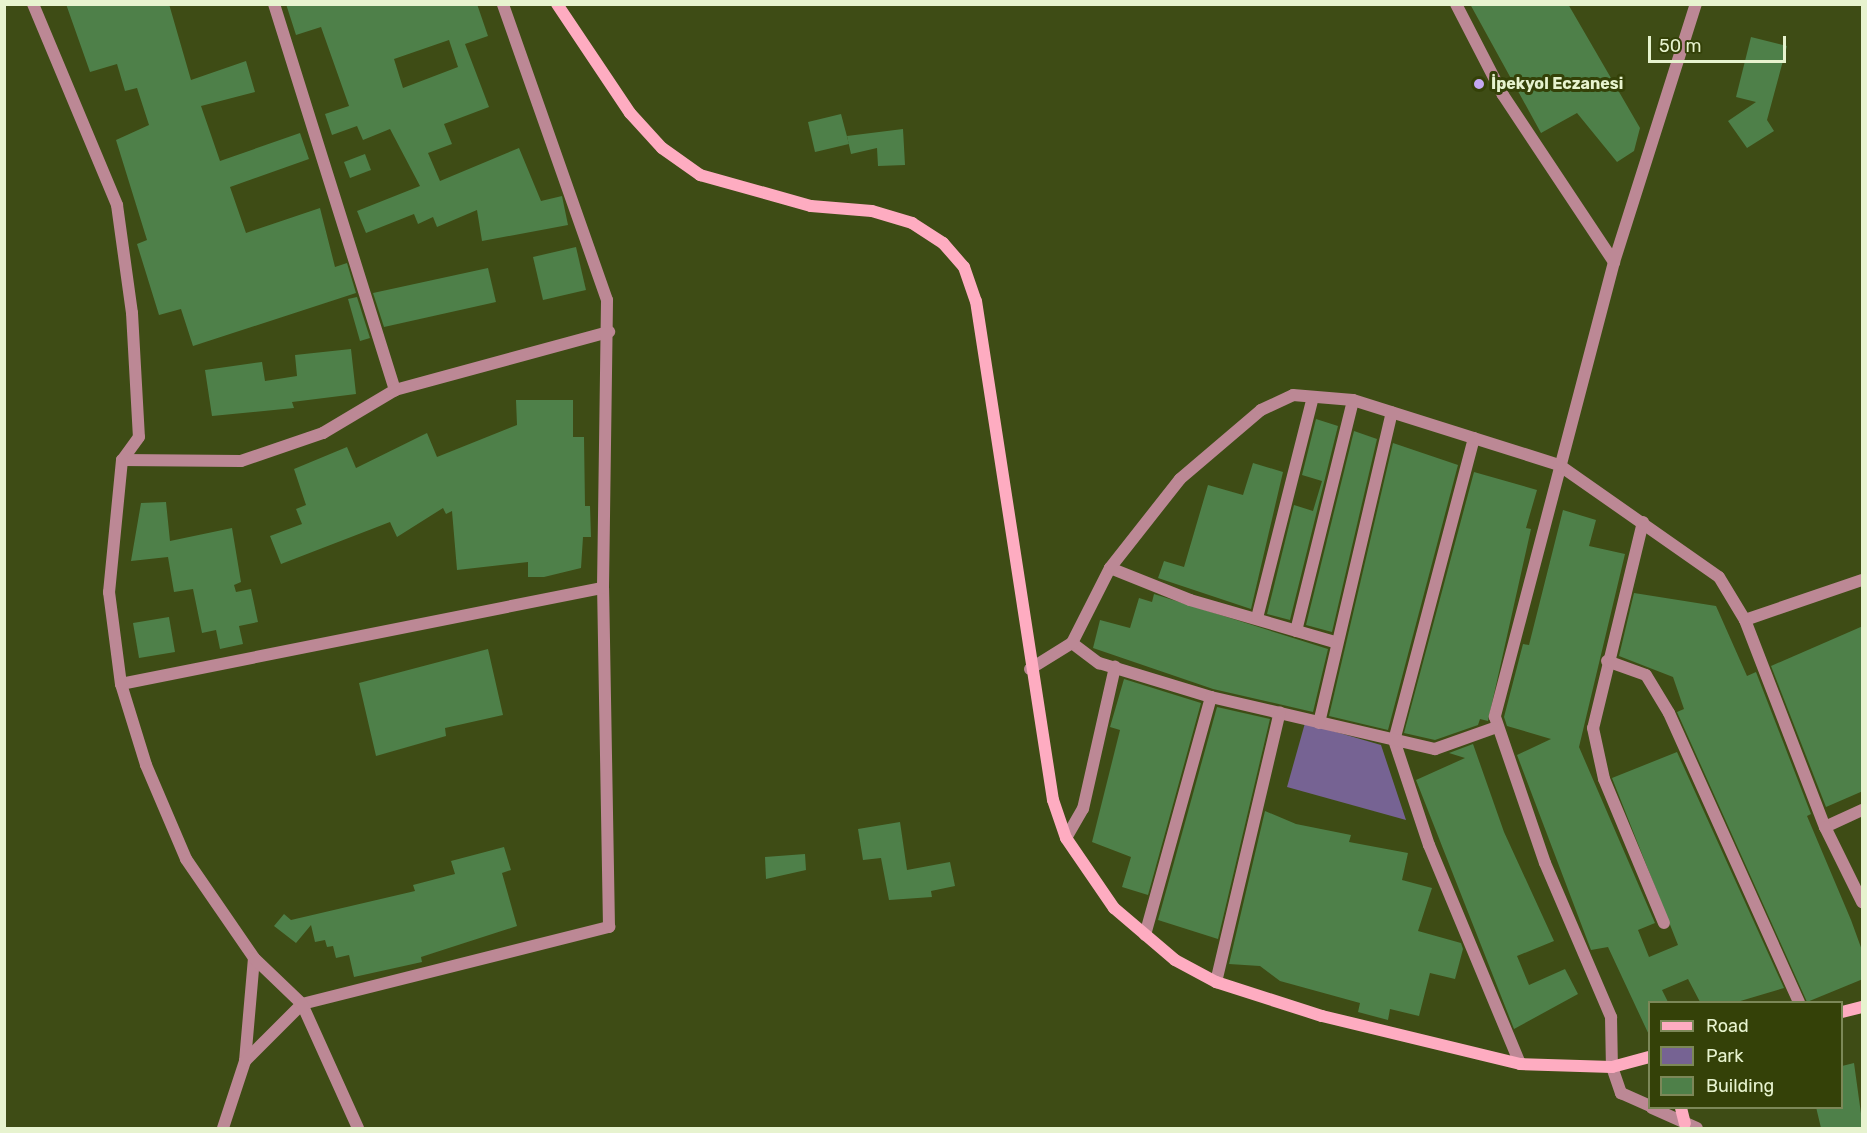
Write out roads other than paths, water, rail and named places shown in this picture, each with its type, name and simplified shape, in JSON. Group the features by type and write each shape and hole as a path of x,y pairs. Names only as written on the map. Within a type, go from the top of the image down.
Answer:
{"main road":[{"path":"557,4 630,113 662,148 700,176 811,206 872,211 912,223 943,243 964,267 976,301 1041,747 1066,838 1114,908 1145,935 1216,982 1322,1016 1520,1064 1612,1067 1648,1058"},
{"path":"1843,1012 1863,1007"},
{"path":"1681,1109 1685,1126"}],"street":[{"path":"33,4 117,205 132,313 139,437 122,460 109,592 121,684 146,765 186,859 254,958 302,1004 358,1128"},
{"path":"274,4 395,390"},
{"path":"245,1061 302,1004 609,927 603,588 609,332 607,300 578,207 503,4"},
{"path":"1456,4 1503,95 1614,262"},
{"path":"1648,1106 1621,1093 1612,1067 1608,1007 1545,863 1495,717 1559,465 1614,262 1696,4"},
{"path":"122,460 241,461 323,433 395,390 609,332"},
{"path":"1030,669 1072,643 1110,568 1180,479 1261,410 1293,394 1353,400 1559,465 1719,577 1745,620 1825,827 1863,902"},
{"path":"1257,618 1313,397"},
{"path":"1296,631 1353,400"},
{"path":"1319,723 1335,642 1392,412"},
{"path":"1474,438 1394,740 1429,845 1520,1064"},
{"path":"1643,522 1607,661 1593,728 1604,779 1664,923"},
{"path":"1110,568 1190,600 1335,642"},
{"path":"1745,620 1863,580"},
{"path":"121,684 603,588"},
{"path":"1072,643 1099,663 1211,697 1435,749 1497,727"},
{"path":"1607,661 1646,675 1669,713 1799,1001"},
{"path":"1066,838 1083,809 1115,667"},
{"path":"1145,935 1211,697"},
{"path":"1216,982 1280,712"},
{"path":"1825,827 1863,810"},
{"path":"223,1128 245,1061 254,958"},
{"path":"1655,1109 1685,1126 1697,1128"}],"place":[{"name":"İpekyol Eczanesi","path":"1479,84"}]}
